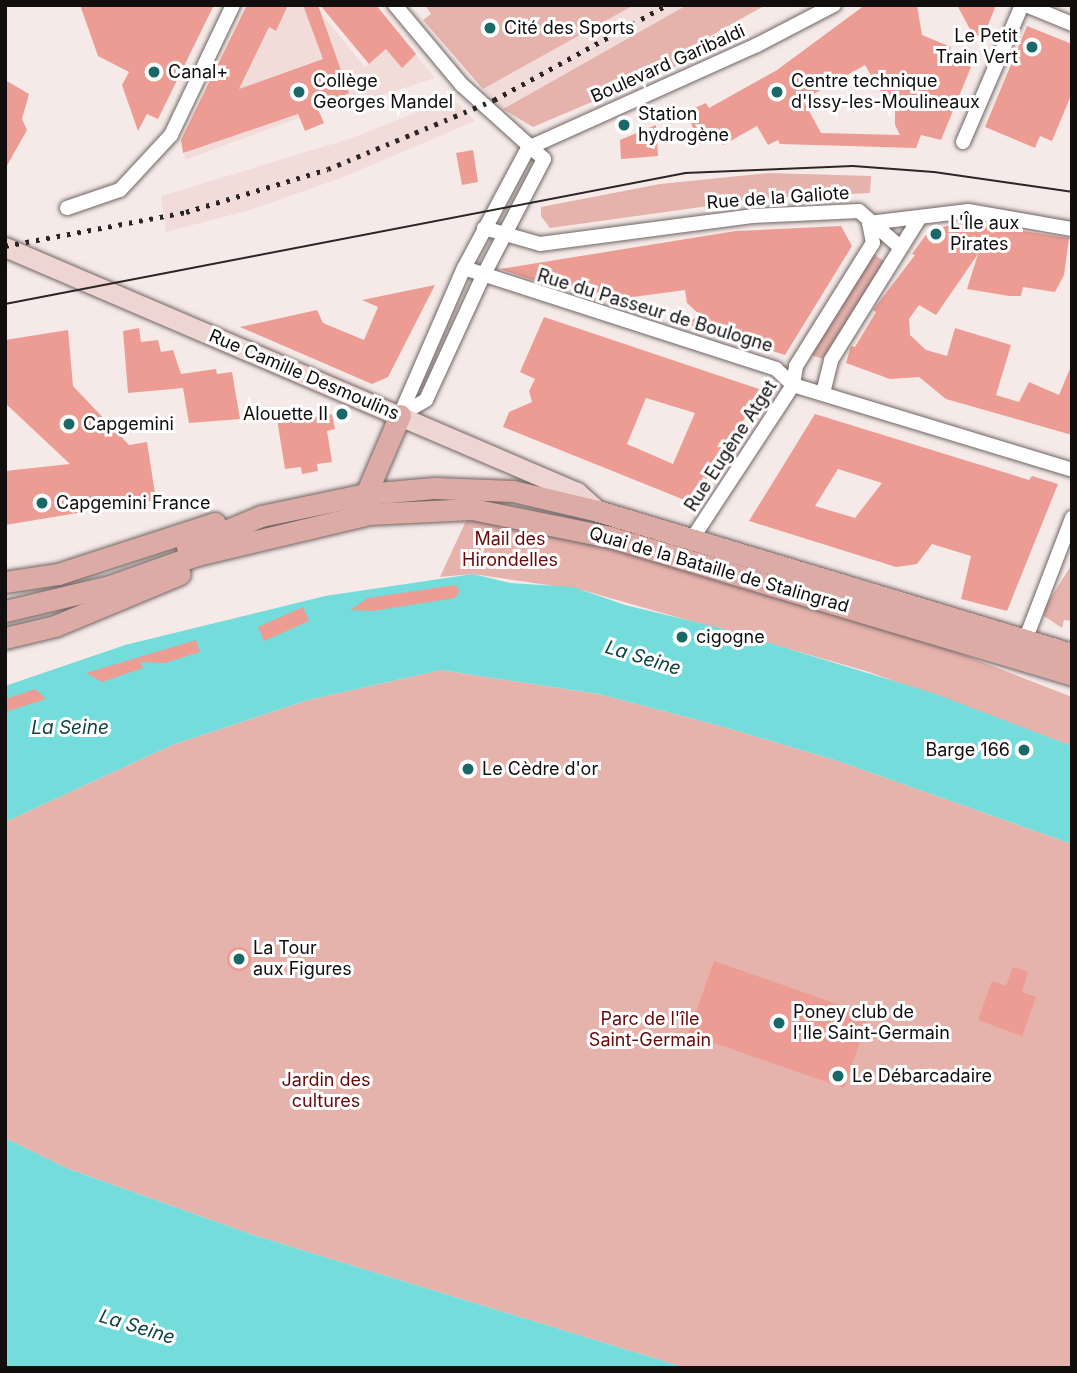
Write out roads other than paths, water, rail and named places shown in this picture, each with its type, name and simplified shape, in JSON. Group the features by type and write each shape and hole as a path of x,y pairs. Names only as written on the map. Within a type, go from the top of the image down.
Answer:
{"main road":[{"path":"366,494 400,415"},
{"name":"Quai de la Bataille de Stalingrad","path":"261,516 366,494 477,488 598,511 1072,654"},
{"name":"Quai de la Bataille de Stalingrad","path":"266,538 369,514 472,509 507,513 610,537 1072,675"},
{"path":"5,582 58,574 236,516 261,516"},
{"path":"65,597 261,516"},
{"path":"5,611 65,597 266,538"},
{"path":"5,638 126,600 266,538"},
{"path":"990,651 1026,638 1044,666"}],"street":[{"path":"68,208 120,190 171,135 233,5"},
{"path":"395,5 462,85 528,148 544,159"},
{"name":"Boulevard Garibaldi","path":"528,148 834,5"},
{"path":"963,142 1024,5 1072,24"},
{"path":"400,415 426,400 482,275 555,137"},
{"path":"400,415 464,268 528,148"},
{"name":"Rue de la Galiote","path":"484,228 540,244 752,216 837,210 859,211 870,223"},
{"path":"870,223 968,211 1072,229"},
{"path":"823,393 831,360 920,217"},
{"path":"870,223 900,247"},
{"name":"Rue Eugène Atget","path":"692,539 793,385 796,366 873,243 870,223"},
{"name":"Rue Camille Desmoulins","path":"5,247 577,492 598,511"},
{"name":"Rue du Passeur de Boulogne","path":"464,268 776,369 793,385 1072,470"},
{"path":"1026,638 1072,518"}],"water":[{"name":"La Seine","path":"473,574 510,583 573,587 625,605 720,628 933,693 1072,746 1072,844 838,761 724,727 599,694 441,670 308,700 172,745 5,822 5,686 125,645 325,596"},
{"name":"La Seine","path":"5,1138 66,1168 253,1235 686,1368 5,1368"}],"tram line":[{"path":"5,304 685,173 853,166 934,172 1072,192"}],"railway":[{"path":"5,246 186,212 328,169 494,100 667,5"}],"place":[{"name":"Cité des Sports","path":"490,28"},
{"name":"Le Petit Train Vert","path":"1032,47"},
{"name":"Canal+","path":"154,72"},
{"name":"Collège Georges Mandel","path":"299,92"},
{"name":"Centre technique d'Issy-les-Moulineaux","path":"777,92"},
{"name":"Station hydrogène","path":"624,125"},
{"name":"L'Île aux Pirates","path":"936,234"},
{"name":"Alouette II","path":"342,414"},
{"name":"Capgemini","path":"69,424"},
{"name":"Capgemini France","path":"42,503"},
{"name":"cigogne","path":"682,637"},
{"name":"Barge 166","path":"1024,750"},
{"name":"Le Cèdre d'or","path":"468,769"},
{"name":"La Tour aux Figures","path":"239,959"},
{"name":"Poney club de l'Ile Saint-Germain","path":"779,1023"},
{"name":"Le Débarcadaire","path":"838,1076"}],"park label":[{"name":"Mail des Hirondelles","path":"510,550"},
{"name":"Parc de l'île Saint-Germain","path":"650,1030"},
{"name":"Jardin des cultures","path":"326,1091"}]}
